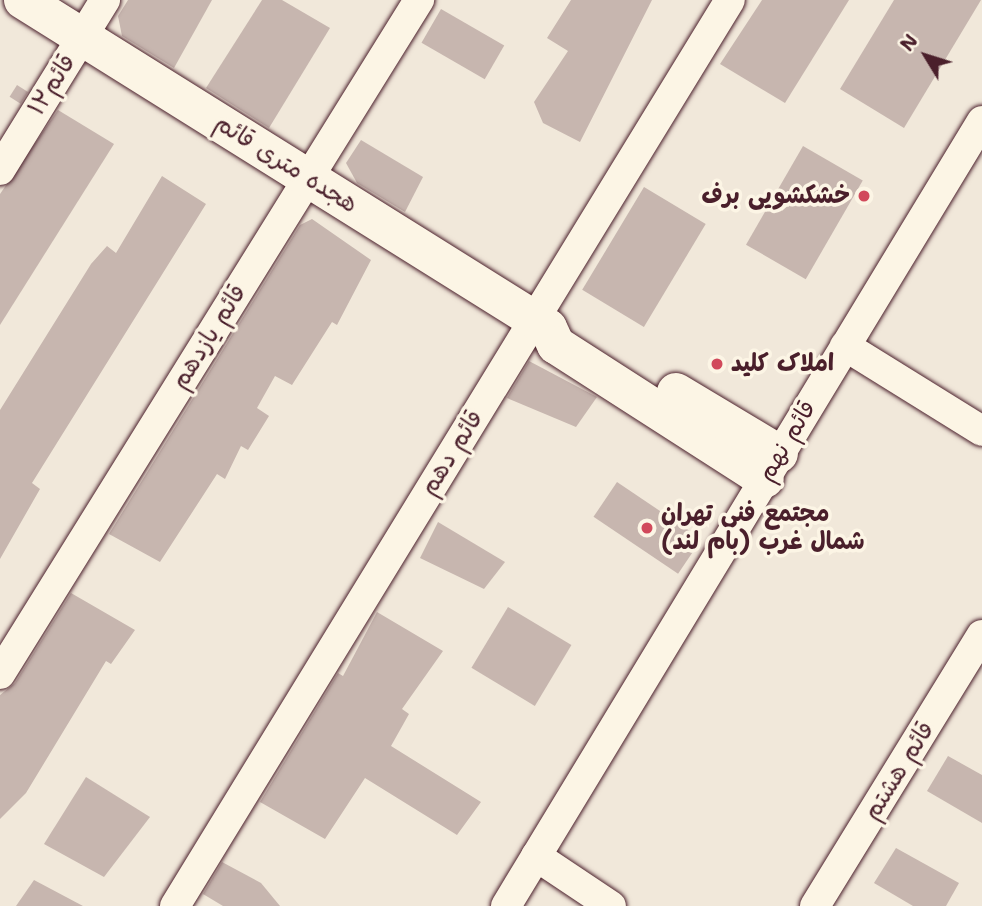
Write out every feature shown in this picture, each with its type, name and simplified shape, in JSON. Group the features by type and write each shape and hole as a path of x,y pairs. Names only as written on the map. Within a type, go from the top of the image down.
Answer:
{"street":[{"name":"هجده متری قائم","path":"23,0 541,324 566,327 772,467"},
{"name":"قائم۱۲","path":"0,170 105,0"},
{"name":"قائم یازدهم","path":"0,674 419,0"},
{"name":"قائم دهم","path":"174,906 541,324 730,0"},
{"name":"قائم نهم","path":"506,906 982,121"},
{"path":"845,346 982,431"},
{"name":"قائم هشتم","path":"815,906 982,635"},
{"path":"536,856 611,906"}],"building":[{"path":"128,0 212,0 174,68 122,36 118,16"},
{"path":"262,0 282,0 330,28 269,128 206,88"},
{"path":"571,0 652,0 580,142 543,123 534,102 568,51 547,38"},
{"path":"762,0 849,0 785,103 720,64"},
{"path":"894,0 981,0 904,128 840,89"},
{"path":"441,9 504,45 485,79 422,43"},
{"path":"17,85 28,92 21,104 10,97"},
{"path":"58,110 114,144 0,325 0,194"},
{"path":"361,140 423,177 405,212 357,183 346,163"},
{"path":"803,146 863,180 806,279 746,245"},
{"path":"162,176 206,204 32,483 40,489 0,559 0,410 91,264 107,246 116,253"},
{"path":"644,187 706,224 644,327 582,290"},
{"path":"312,219 371,260 337,325 332,322 292,385 275,376 257,408 269,416 248,450 241,446 225,479 217,474 160,562 109,534 300,225"},
{"path":"529,361 597,397 576,427 507,398"},
{"name":"مجتمع فنی تهران شمال غرب (بام لند)","path":"617,482 702,539 678,574 594,517"},
{"path":"438,522 505,562 484,589 420,558"},
{"path":"71,593 135,630 111,664 106,661 26,793 0,819 0,695 15,683"},
{"path":"508,607 571,645 535,706 471,668"},
{"path":"377,612 443,651 402,709 409,714 391,746 481,802 457,835 365,778 325,839 260,802 338,673 343,676"},
{"path":"948,756 982,775 982,823 927,791"},
{"path":"86,777 150,817 104,877 44,844"},
{"path":"896,848 959,883 946,906 913,906 874,883"},
{"path":"222,862 261,883 280,906 223,906 203,894"},
{"path":"34,880 83,906 16,906"}],"place":[{"name":"خشکشویی برف","path":"864,196"},
{"name":"املاک کلید","path":"717,364"},
{"name":"مجتمع فنی تهران شمال غرب (بام لند)","path":"647,528"}]}
